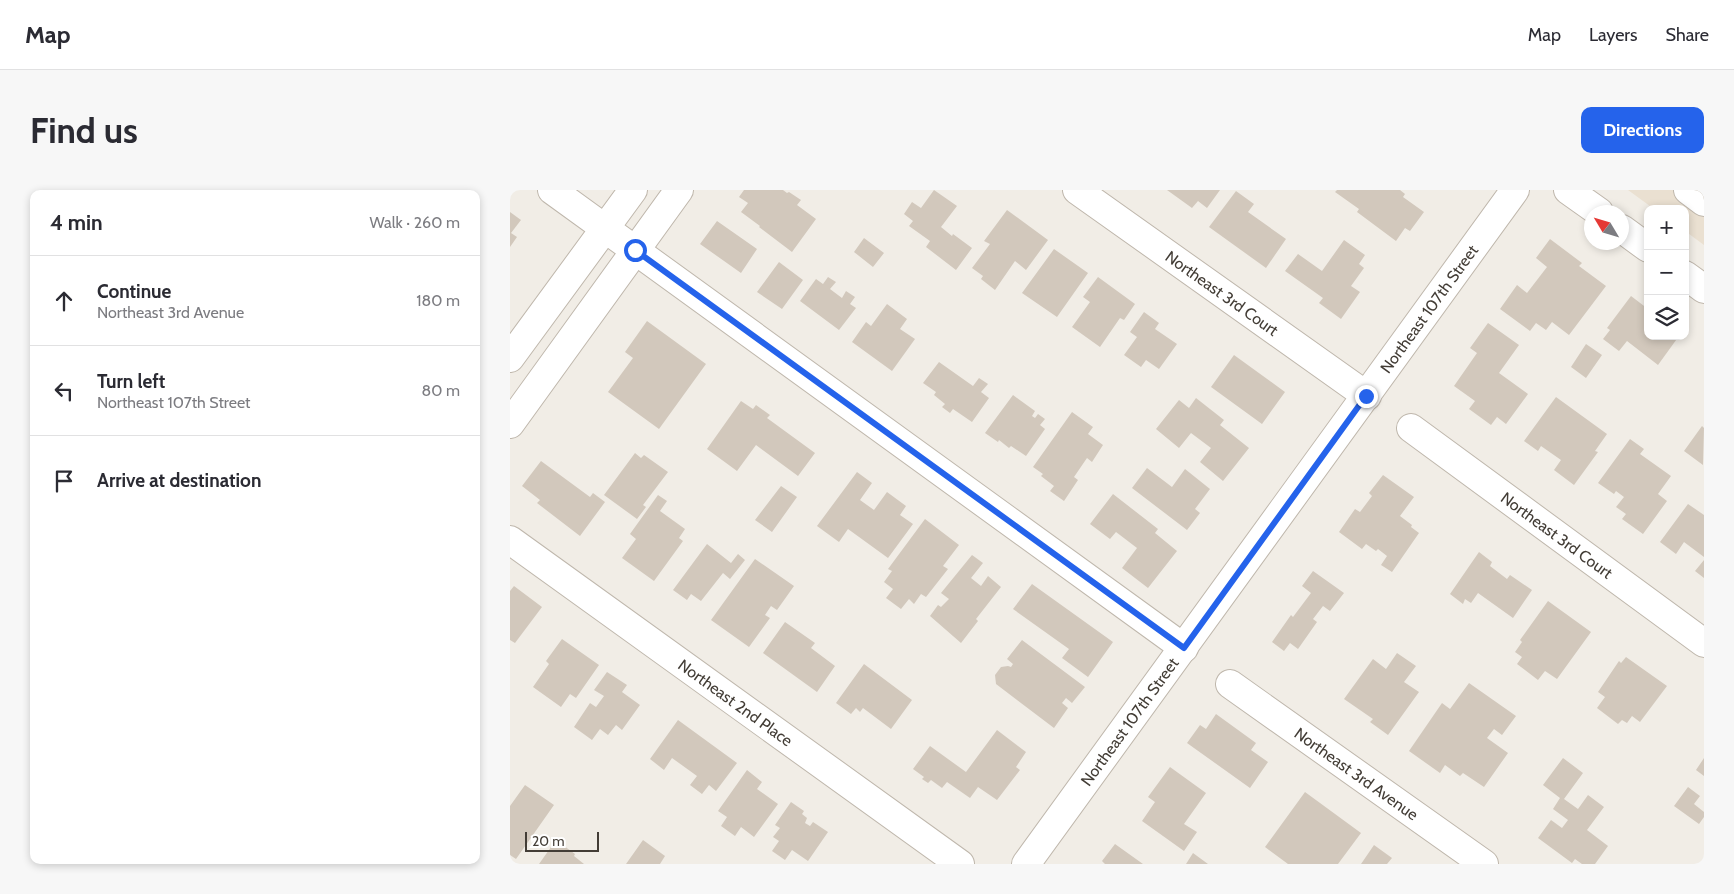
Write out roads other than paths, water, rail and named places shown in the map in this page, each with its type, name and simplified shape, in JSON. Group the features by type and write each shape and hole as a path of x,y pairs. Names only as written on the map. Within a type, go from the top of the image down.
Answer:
{"street":[{"path":"552,190 1184,648"},
{"path":"510,358 633,190"},
{"path":"510,424 679,190"},
{"name":"Northeast 3rd Court","path":"1077,190 1366,396"},
{"name":"Northeast 107th Street","path":"1026,864 1516,190"},
{"path":"1568,190 1589,205"},
{"path":"1688,190 1704,202"},
{"path":"1629,234 1644,245"},
{"path":"1689,279 1704,289"},
{"name":"Northeast 3rd Court","path":"1411,428 1704,642"},
{"name":"Northeast 2nd Place","path":"510,540 960,864"},
{"name":"Northeast 3rd Avenue","path":"1230,684 1484,864"}]}
